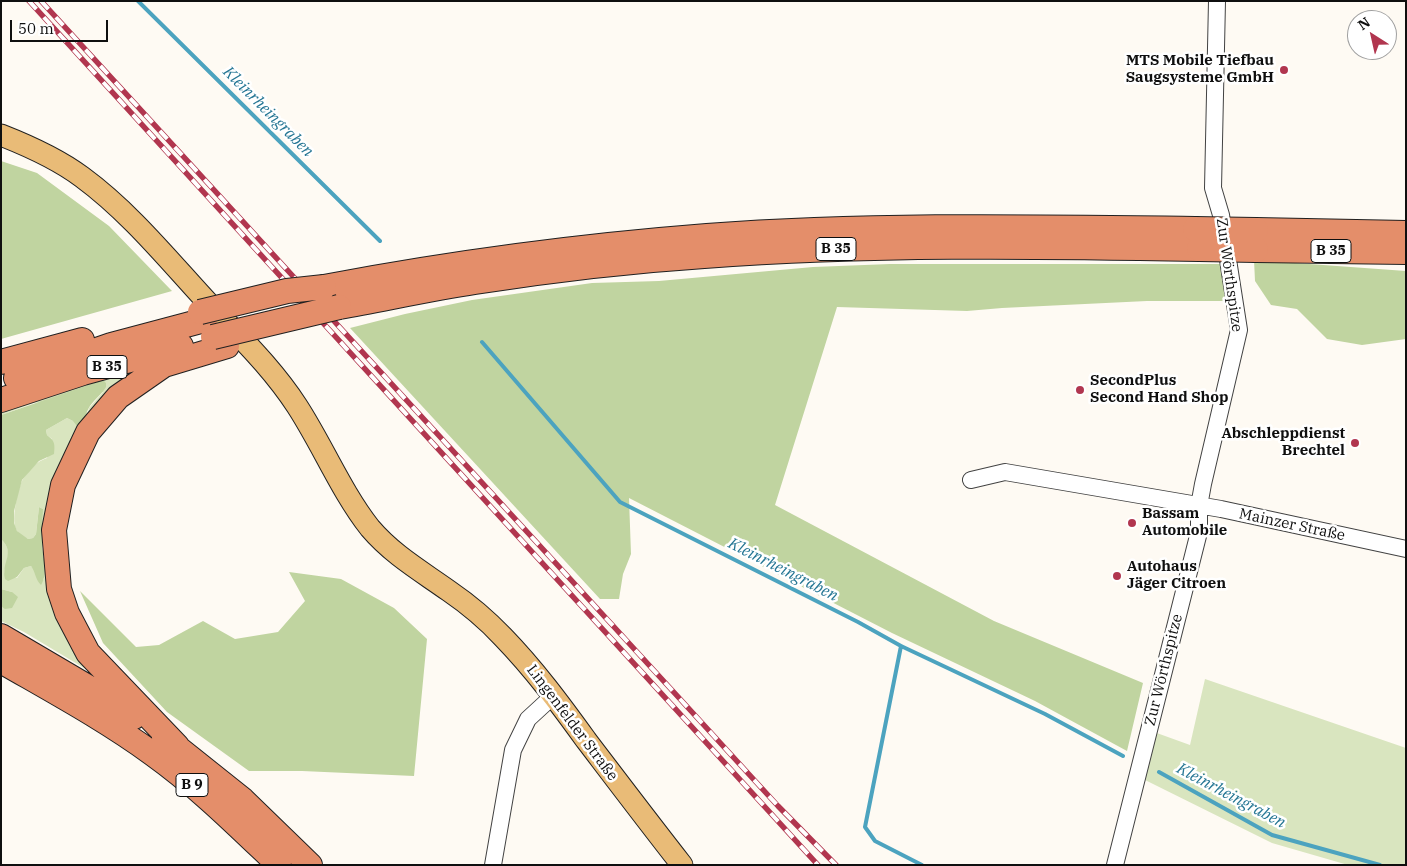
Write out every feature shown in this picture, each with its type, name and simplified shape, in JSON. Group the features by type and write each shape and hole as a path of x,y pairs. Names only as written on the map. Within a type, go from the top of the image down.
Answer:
{"highway":[{"name":"B 35","path":"1,400 211,329 324,287 416,270 586,247 709,236 880,228 1011,227 1197,239 1256,240 1406,252"},
{"name":"B 35","path":"1256,240 1406,233"},
{"name":"B 35","path":"211,329 294,318 339,307 476,282 599,266 704,256 830,250 1197,239"},
{"path":"1,362 142,324 211,329"},
{"path":"1,384 111,345 211,329"},
{"path":"176,746 88,653 67,613 59,589 54,530 63,485 88,432 118,397 211,329"},
{"name":"B 9","path":"1,636 116,703 176,746 243,800 310,865"},
{"name":"B 9","path":"1,661 96,715 154,755 209,798 279,865"},
{"path":"1,680 69,712 96,715"}],"main road":[{"name":"Lingenfelder Straße","path":"1,135 25,144 81,176 106,196 136,225 268,368 296,405 353,503 369,526 405,561 451,592 502,635 529,665 682,865"}],"street":[{"name":"Zur Wörthspitze","path":"1115,865 1199,532 1199,506 1203,484 1239,330 1221,214 1213,188 1217,1"},
{"name":"Mainzer Straße","path":"971,480 1005,472 1199,506 1406,549"},
{"path":"492,865 513,750 528,719 553,696"}],"green space":[{"path":"1,161 37,173 109,226 172,291 1,339"},
{"path":"1254,260 1406,271 1406,339 1362,345 1327,339 1297,309 1271,305 1255,281"},
{"path":"890,264 1223,264 1227,301 1147,301 967,311 837,307 775,505 994,621 1143,683 1127,751 1035,701 892,633 629,498 631,554 623,574 619,599 600,599 350,328 472,300 592,283 659,281 813,267"},
{"path":"158,360 117,389 48,529 94,674 24,632 1,621 1,606 3,607 12,592 1,589 1,539 8,551 4,573 17,578 24,568 31,566 44,580 45,556 41,540 43,509 39,507 36,534 33,538 28,539 21,535 16,529 14,519 19,489 23,479 31,469 47,458 52,439 47,435 46,430 67,418 73,421 88,412 89,408 103,392 34,403 1,415 1,409"},
{"path":"103,380 106,383 106,387 90,406 84,420 80,424 77,426 67,418 46,430 47,435 54,443 54,454 39,461 22,480 14,511 14,523 17,531 28,539 33,538 36,534 39,507 43,509 42,537 45,575 41,585 31,566 24,568 17,577 8,581 5,579 4,573 8,554 5,544 1,539 1,415"},
{"path":"289,572 341,579 394,608 427,639 414,776 302,771 249,771 167,712 103,643 80,591 136,647 159,645 203,621 235,639 278,632 305,601"},
{"path":"1,589 12,592 18,597 12,608 5,609 1,606"},
{"path":"1205,679 1406,748 1406,865 1348,865 1272,843 1143,779 1154,732 1190,745"}],"waterway":[{"name":"Kleinrheingraben","path":"138,1 380,241"},
{"name":"Kleinrheingraben","path":"482,342 620,502 858,622 901,646 1045,714 1123,756"},
{"path":"901,646 865,827 875,841 922,865"},
{"name":"Kleinrheingraben","path":"1159,772 1272,835 1380,865"}],"railway":[{"path":"29,1 818,865"},
{"path":"41,1 778,806 836,865"}],"place":[{"name":"MTS Mobile Tiefbau Saugsysteme GmbH","path":"1284,70"},
{"name":"SecondPlus Second Hand Shop","path":"1080,390"},
{"name":"Abschleppdienst Brechtel","path":"1355,443"},
{"name":"Bassam Automobile","path":"1132,523"},
{"name":"Autohaus Jäger Citroen","path":"1117,576"}]}
